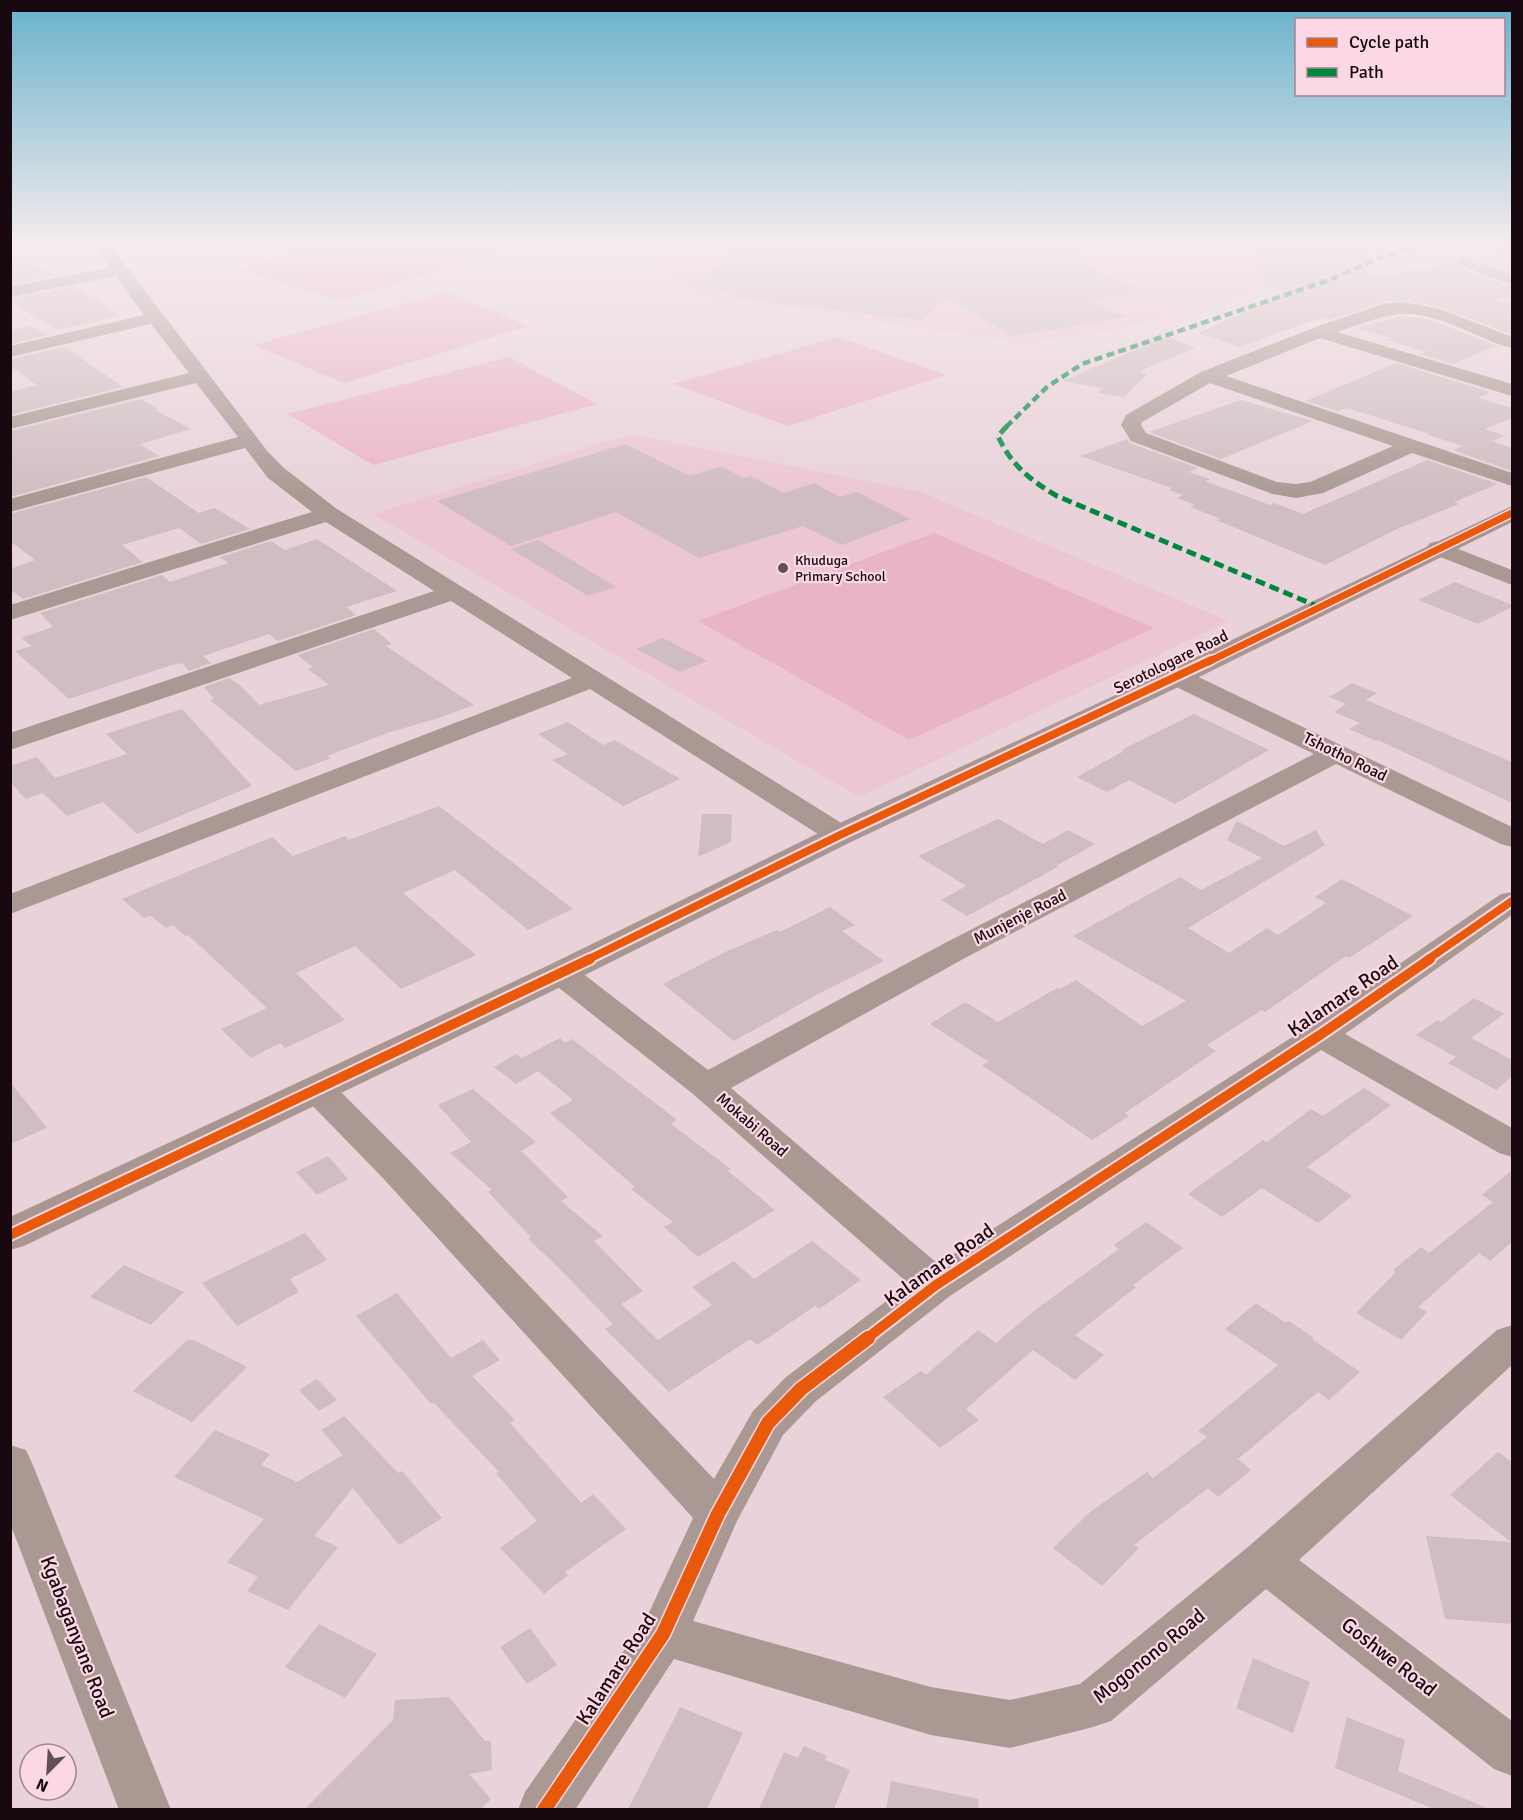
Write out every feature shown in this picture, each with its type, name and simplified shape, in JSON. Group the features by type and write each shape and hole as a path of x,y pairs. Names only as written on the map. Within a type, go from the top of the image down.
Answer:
{"street":[{"path":"10,352 117,327"},
{"path":"162,327 276,473 329,514 840,836"},
{"path":"1334,327 1208,376 1133,419 1132,430 1138,437 1273,488 1296,491 1315,488 1413,445"},
{"path":"1470,327 1512,343"},
{"path":"1319,332 1512,390"},
{"path":"10,423 200,376"},
{"path":"1208,376 1512,480"},
{"path":"10,506 251,440"},
{"name":"Serotologare Road","path":"10,1235 561,973 840,836 1177,677 1512,513"},
{"path":"10,613 329,514"},
{"path":"1438,548 1512,578"},
{"path":"10,742 454,592"},
{"name":"Tshotho Road","path":"1177,677 1512,838"},
{"path":"10,905 593,679"},
{"name":"Munjenje Road","path":"706,1086 965,945 1337,753"},
{"name":"Kalamare Road","path":"544,1809 663,1634 717,1515 768,1423 801,1389 936,1285 1320,1035 1512,901"},
{"name":"Mokabi Road","path":"561,973 706,1086 936,1285"},
{"path":"1320,1035 1512,1144"},
{"path":"317,1089 394,1167 717,1515"},
{"name":"Mogonono Road","path":"663,1634 931,1711 1010,1724 1093,1704 1265,1561 1512,1341"},
{"name":"Kgabaganyane Road","path":"10,1463 136,1806"},
{"name":"Goshwe Road","path":"1265,1561 1512,1752"}],"shaded area":[{"path":"319,327 526,327 344,383 254,345"},
{"path":"913,327 1126,327 1024,343"},
{"path":"838,337 946,375 788,426 673,384"},
{"path":"509,357 597,404 373,465 288,414"},
{"name":"Khuduga Primary School","path":"631,434 918,491 1229,621 859,797 373,514"},
{"path":"934,533 1154,628 909,740 698,621"}],"building":[{"path":"34,327 47,335 10,344 10,331"},
{"path":"52,327 71,327 57,330"},
{"path":"997,327 1067,327 1013,336"},
{"path":"1211,327 1296,327 1239,347 1198,333"},
{"path":"1448,327 1497,346 1453,364 1420,354 1426,352 1386,340 1392,338 1356,328"},
{"path":"1492,327 1512,327 1512,335"},
{"path":"1168,336 1195,348 1140,371 1147,374 1124,397 1098,393 1102,388 1062,381"},
{"path":"65,347 123,387 10,415 10,392 37,385 10,366 10,359"},
{"path":"1396,363 1490,392 1478,398 1512,408 1512,418 1485,429 1505,436 1492,441 1512,448 1512,471 1453,450 1463,446 1428,435 1430,434 1347,408 1337,411 1306,401"},
{"path":"141,399 158,409 155,410 191,429 140,444 159,456 10,497 10,431"},
{"path":"1241,400 1313,421 1221,459 1149,432"},
{"path":"1127,439 1130,443 1198,468 1189,472 1210,479 1205,481 1270,505 1274,503 1303,514 1427,460 1498,484 1454,502 1459,504 1397,529 1325,565 1190,507 1195,505 1177,498 1183,495 1169,490 1172,488 1080,456"},
{"path":"626,444 690,476 721,466 744,478 751,476 784,493 814,483 840,497 857,492 910,519 842,545 803,526 699,558 616,512 511,546 437,501"},
{"path":"146,477 199,513 215,508 250,529 201,544 179,528 122,545 143,562 23,599 10,589 10,569 35,560 10,541 10,514"},
{"path":"317,539 397,591 346,607 356,615 278,641 269,634 203,656 211,663 189,671 182,663 169,666 69,699 15,651 32,646 21,638 53,627 40,613 162,575 170,582 228,563 220,557 271,541 285,550"},
{"path":"538,540 616,587 588,596 511,549"},
{"path":"1455,582 1512,605 1512,607 1478,624 1418,600"},
{"path":"374,629 392,644 386,646 474,705 387,733 327,756 331,758 296,771 210,700 214,699 204,687 229,678 242,687 259,705 329,685 308,669 313,667 297,655"},
{"path":"663,638 707,661 680,672 636,649"},
{"path":"1352,683 1377,693 1366,700 1512,762 1512,803 1378,740 1349,729 1360,723 1334,712 1346,704 1329,697"},
{"path":"182,709 252,786 137,834 103,802 67,816 43,793 26,799 10,782 10,766 37,757 55,778 127,754 106,734"},
{"path":"1194,714 1269,750 1175,804 1129,780 1107,792 1077,777 1124,751 1121,750"},
{"path":"568,722 603,745 615,740 680,779 623,806 552,760 568,754 538,734"},
{"path":"439,806 573,909 528,930 455,870 403,893 476,955 401,989 355,946 296,973 345,1020 285,1048 280,1043 251,1058 221,1029 267,1008 188,935 185,936 173,925 166,928 150,915 144,918 122,899 272,837 293,856 345,836 349,840"},
{"path":"702,814 732,814 731,842 698,857"},
{"path":"998,819 1043,844 1068,830 1095,844 1056,866 1058,867 967,916 941,900 966,886 918,856"},
{"path":"1237,821 1284,846 1316,830 1325,845 1188,928 1229,953 1267,928 1278,935 1326,903 1315,897 1342,879 1413,916 1349,958 1346,956 1265,1012 1262,1010 1207,1045 1216,1051 1125,1113 1129,1116 1092,1140 982,1065 989,1062 930,1024 965,1002 998,1022 1057,988 1060,989 1076,980 1142,1026 1186,1001 1073,936 1180,877 1201,890 1262,858 1227,840"},
{"path":"830,907 855,925 842,931 884,961 820,993 734,1041 663,984 723,953 777,930 780,932"},
{"path":"1474,998 1504,1014 1471,1038 1512,1060 1512,1076 1496,1090 1448,1063 1456,1057 1416,1035 1438,1020 1441,1022"},
{"path":"560,1038 565,1043 572,1039 677,1120 671,1124 731,1169 728,1171 775,1210 698,1257 664,1227 673,1222 631,1189 635,1187 550,1113 573,1100 538,1071 516,1084 494,1067 516,1054 535,1068 522,1058"},
{"path":"10,1082 47,1128 10,1144"},
{"path":"1364,1088 1391,1105 1307,1167 1352,1196 1318,1223 1262,1188 1222,1217 1188,1194 1263,1140 1267,1142 1311,1109 1323,1116"},
{"path":"473,1089 536,1142 521,1151 568,1197 561,1201 603,1236 594,1241 643,1291 621,1304 658,1340 712,1305 692,1287 734,1261 754,1279 812,1241 861,1280 819,1309 815,1306 757,1345 750,1339 669,1392 605,1329 613,1324 528,1239 531,1237 488,1192 492,1190 450,1153 471,1142 438,1105"},
{"path":"328,1156 348,1179 317,1195 296,1172"},
{"path":"1512,1170 1512,1242 1490,1261 1479,1253 1418,1307 1427,1312 1401,1340 1356,1313 1396,1272 1393,1270 1421,1247 1429,1253 1493,1202 1482,1195"},
{"path":"1146,1222 1183,1248 1133,1285 1136,1287 1075,1335 1104,1355 1075,1380 1033,1350 966,1409 979,1420 940,1448 883,1397 921,1371 926,1375 978,1330 996,1343 1039,1307 1119,1249 1114,1245"},
{"path":"305,1233 327,1260 290,1279 299,1292 237,1326 202,1283"},
{"path":"124,1265 184,1292 151,1325 90,1297"},
{"path":"397,1293 451,1358 483,1340 500,1360 472,1376 515,1420 510,1423 581,1503 593,1494 626,1529 565,1572 568,1575 544,1594 500,1548 537,1521 496,1473 499,1472 434,1403 431,1404 356,1316"},
{"path":"1256,1303 1286,1323 1289,1321 1360,1372 1329,1400 1318,1392 1238,1459 1251,1470 1218,1497 1208,1488 1134,1545 1139,1548 1102,1586 1053,1548 1090,1512 1147,1472 1153,1478 1207,1437 1198,1431 1278,1365 1225,1329"},
{"path":"187,1340 194,1340 247,1367 192,1422 133,1391"},
{"path":"317,1379 337,1400 319,1411 299,1390"},
{"path":"344,1416 398,1473 402,1471 442,1518 399,1545 353,1488 314,1536 338,1547 288,1610 247,1591 258,1577 227,1562 264,1519 174,1477 215,1430 270,1454 261,1465 297,1482 343,1455 321,1430"},
{"path":"1498,1452 1512,1462 1512,1624 1445,1619 1426,1536 1511,1542 1450,1495"},
{"path":"319,1624 377,1654 345,1698 285,1667"},
{"path":"530,1628 557,1665 527,1684 500,1647"},
{"path":"1253,1658 1310,1682 1293,1733 1236,1708"},
{"path":"449,1697 485,1741 491,1741 492,1770 469,1774 491,1799 481,1809 305,1809 393,1720 395,1700"},
{"path":"680,1707 743,1733 707,1809 628,1809"},
{"path":"1347,1717 1405,1740 1398,1771 1489,1809 1434,1809 1335,1768"},
{"path":"804,1746 827,1756 825,1760 850,1770 834,1809 759,1809 784,1752 798,1758"},
{"path":"891,1781 979,1799 978,1809 886,1809"}],"marked path":[{"path":"1191,327 1082,364 1070,371 1037,396 998,436 1003,448 1021,472 1057,496 1319,607"}],"cycle path":[{"path":"10,1235 561,973 840,835 1177,677 1512,513"},
{"path":"544,1810 663,1634 718,1514 768,1423 801,1389 936,1285 1320,1035 1512,901"}],"place":[{"name":"Khuduga Primary School","path":"783,568"}]}
